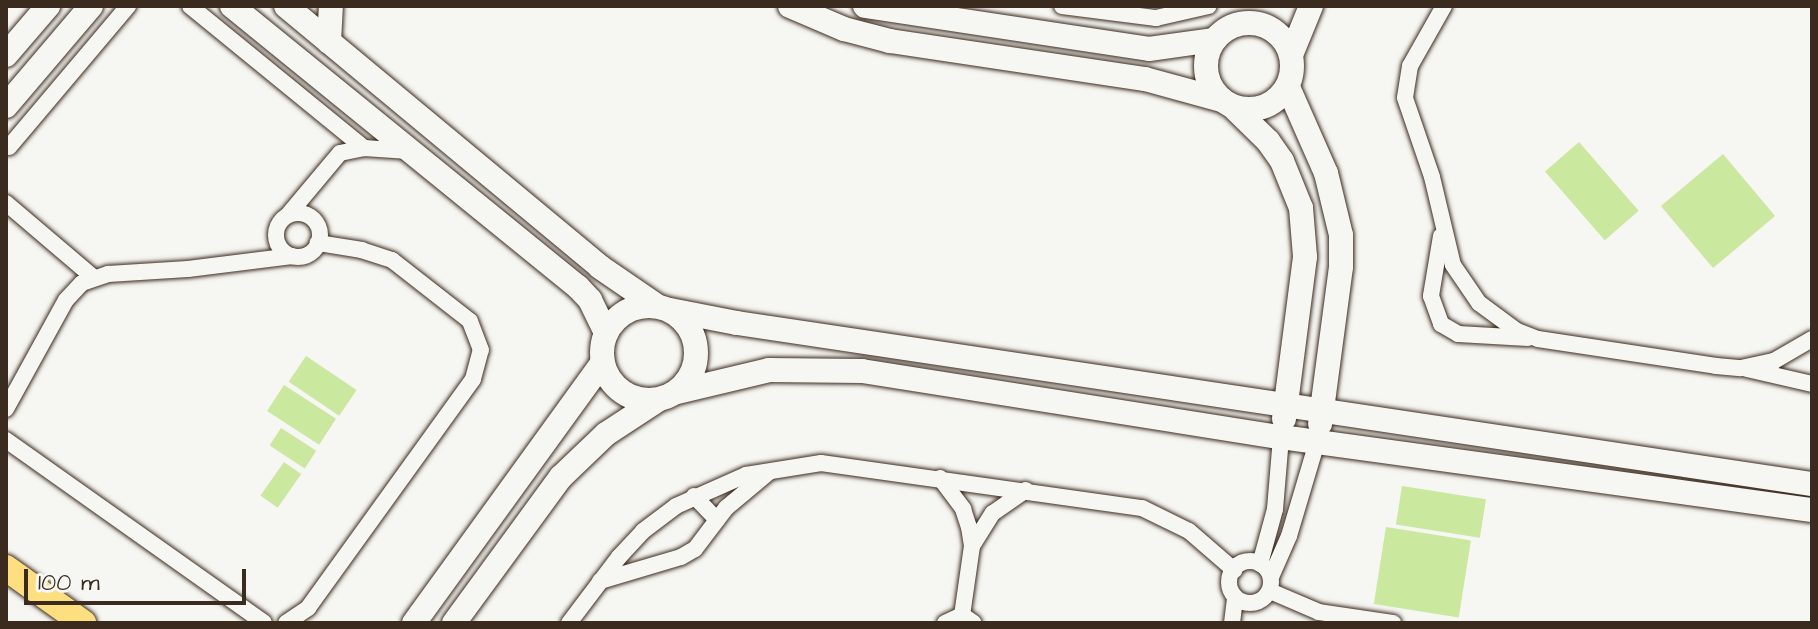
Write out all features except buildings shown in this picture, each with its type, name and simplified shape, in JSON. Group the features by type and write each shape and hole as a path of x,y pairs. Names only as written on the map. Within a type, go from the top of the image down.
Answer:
{"main road":[{"path":"6,568 83,623"},
{"path":"41,623 47,609 45,596"}],"street":[{"path":"6,55 48,6"},
{"path":"7,149 8,104 91,6"},
{"path":"7,149 128,6"},
{"path":"190,6 364,148"},
{"path":"232,6 578,287 590,300 606,333 603,362 414,623"},
{"path":"286,6 600,267 682,318 696,342 694,369 667,396 606,434 561,477 454,623"},
{"path":"329,42 331,6"},
{"path":"790,6 844,29 890,41 1145,79 1257,109 1280,97 1288,87 1293,72 1291,55 1284,39 1270,28 1262,14 1238,24 1214,40 1149,49 865,6"},
{"path":"1062,6 1156,18 1209,6"},
{"path":"1291,55 1311,6"},
{"path":"1440,9 1410,66 1405,98 1432,177 1453,265 1479,303 1517,331 1538,339"},
{"path":"1214,40 1207,55 1206,72 1211,87 1260,132 1282,161 1301,208 1305,257 1281,437 1267,577"},
{"path":"319,76 340,153"},
{"path":"1235,597 1242,601 1258,602 1267,577 1289,536 1317,442 1341,267 1341,235 1326,173 1288,87"},
{"path":"292,256 277,241 278,226 340,153 364,148 415,152"},
{"path":"7,206 93,277"},
{"path":"6,409 66,300 93,277 307,254 318,243 318,228 309,216 288,215"},
{"path":"1443,227 1431,296 1441,324 1468,336 1538,339 1741,368 1812,384"},
{"path":"286,623 308,608 473,379 481,350 470,321 392,260 362,250 318,243"},
{"path":"606,333 627,311 664,308 737,323 1812,484"},
{"path":"1741,368 1774,361 1812,339"},
{"path":"603,362 617,388 629,396 667,396 769,370 831,368 1281,437 1812,510"},
{"path":"6,440 264,623"},
{"path":"569,623 643,531 694,496 746,475 821,463 1142,508 1167,517 1189,531 1234,570"},
{"path":"599,582 681,557 695,549 739,495 773,469"},
{"path":"940,478 963,509 972,546 968,619 945,623"},
{"path":"972,546 993,513 1026,490"},
{"path":"694,496 717,520"},
{"path":"963,509 993,513"},
{"path":"643,531 655,563"},
{"path":"1232,623 1235,597 1230,584 1234,570 1245,562 1319,612 1393,623"}],"green space":[{"path":"1579,142 1639,211 1605,240 1545,172"},
{"path":"1723,154 1775,216 1713,268 1661,206"},
{"path":"306,356 357,390 339,416 289,382"},
{"path":"284,385 336,419 319,445 267,411"},
{"path":"281,428 316,451 305,468 270,446"},
{"path":"284,462 301,474 278,508 260,496"},
{"path":"1402,486 1486,499 1480,538 1396,525"},
{"path":"1386,527 1471,540 1459,617 1374,604"}]}
